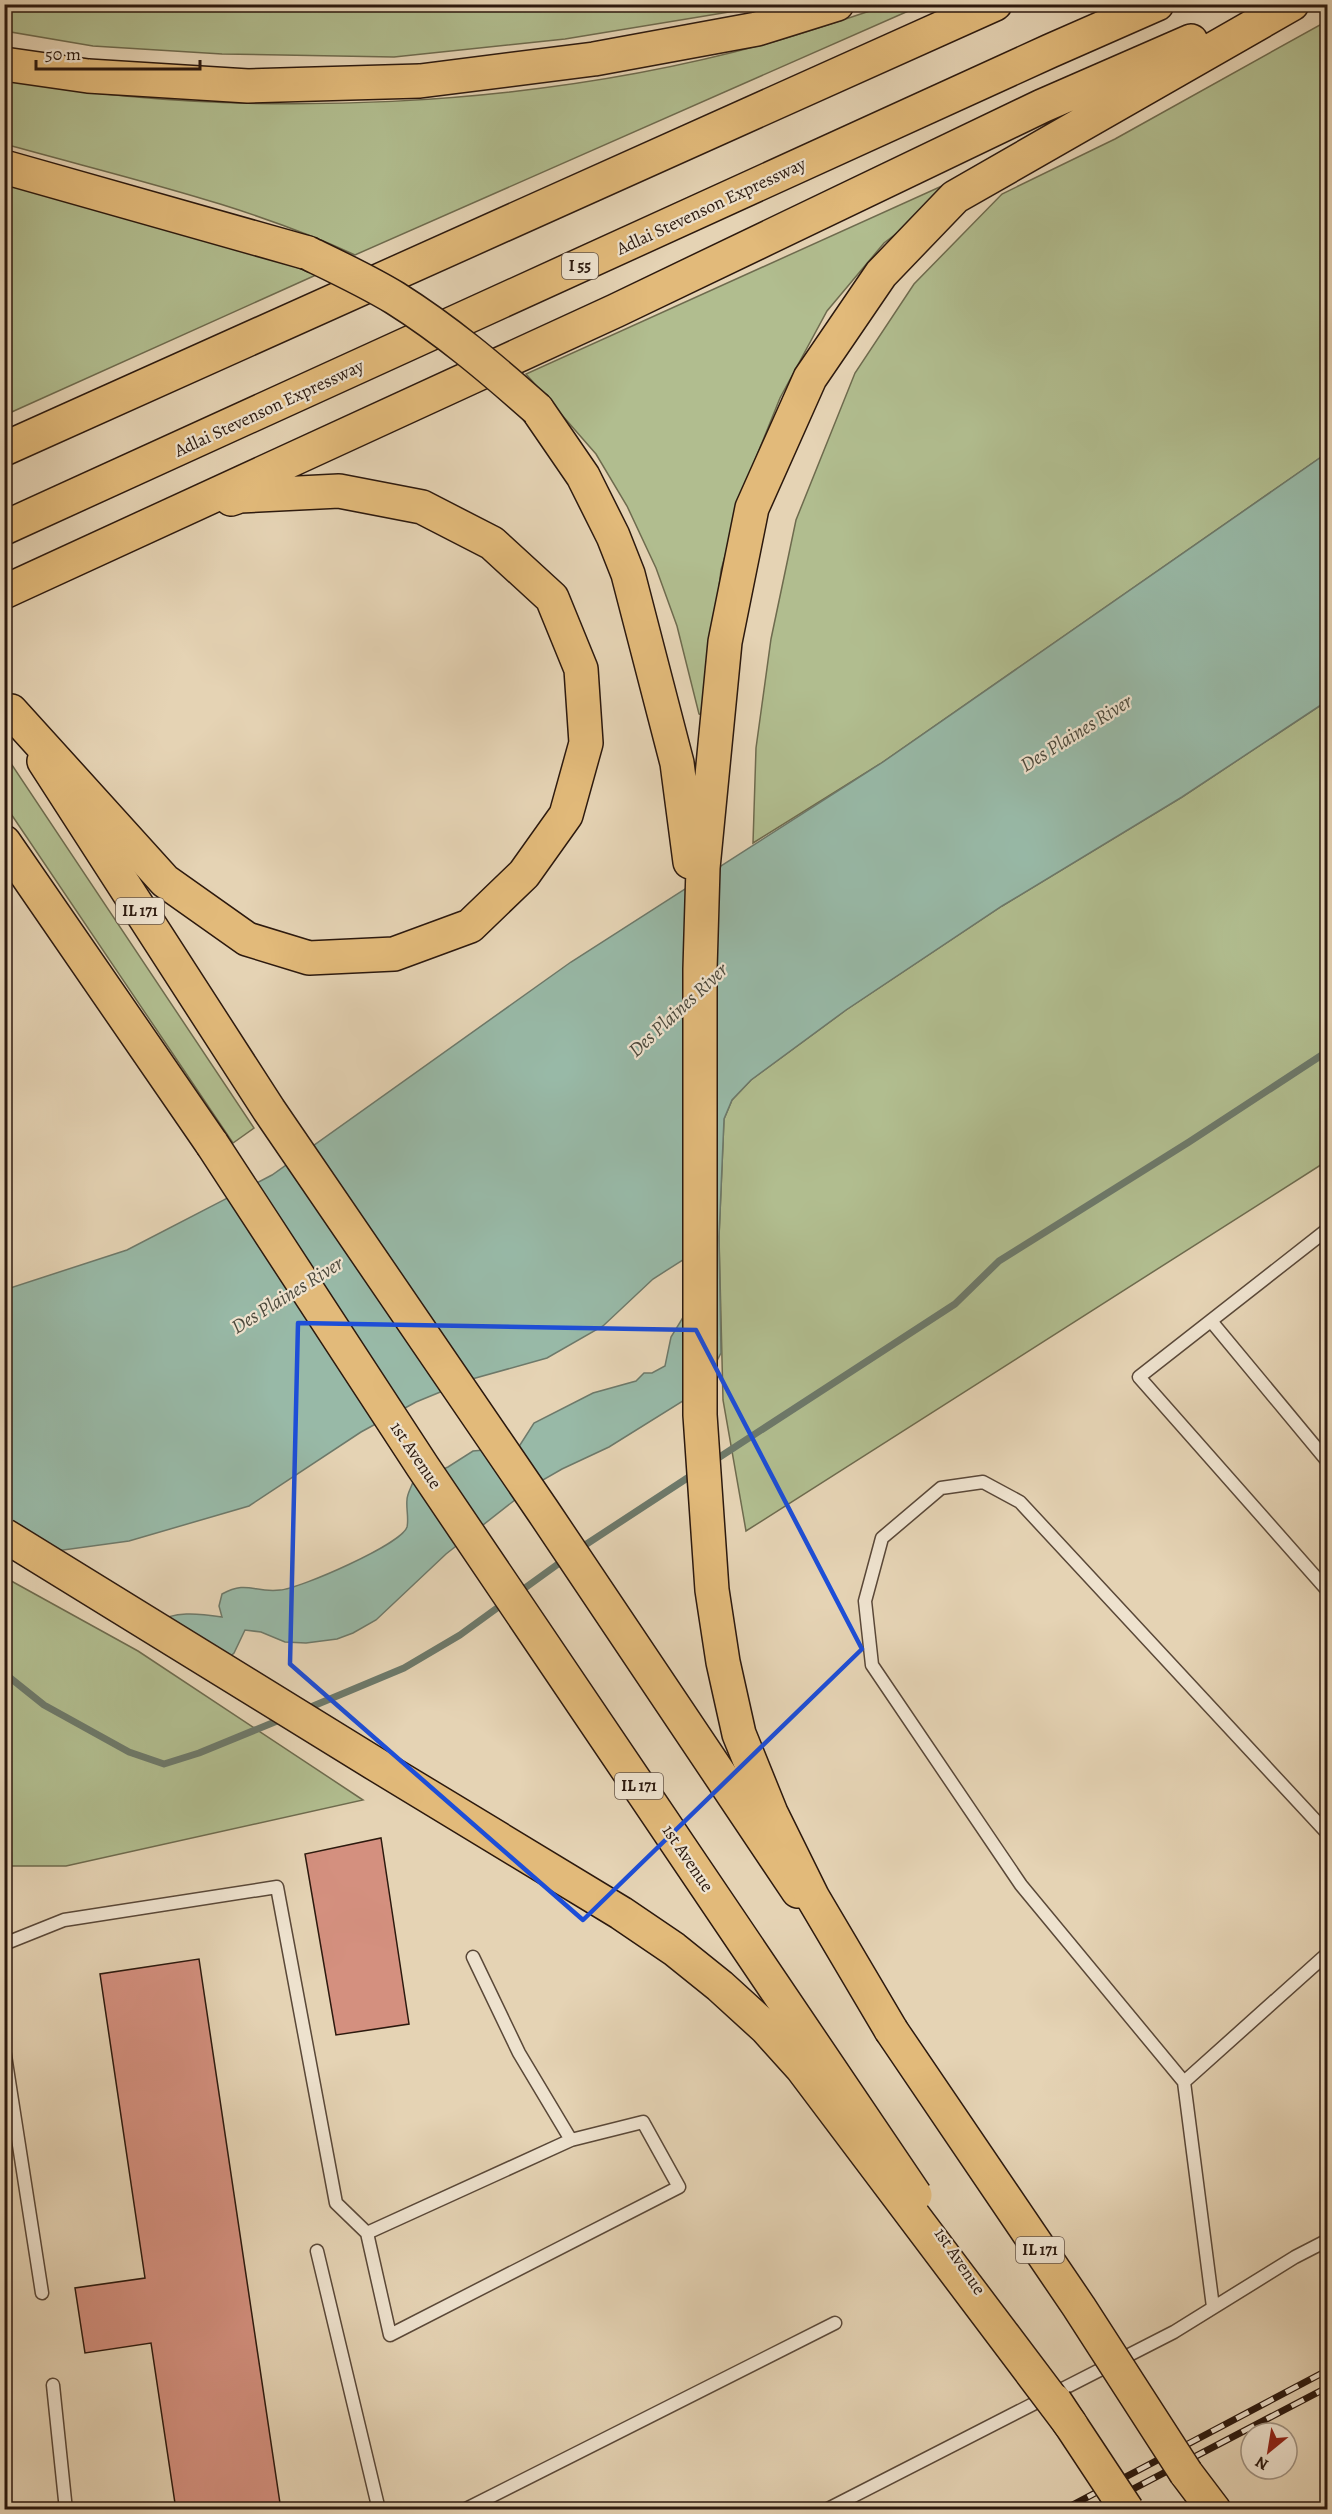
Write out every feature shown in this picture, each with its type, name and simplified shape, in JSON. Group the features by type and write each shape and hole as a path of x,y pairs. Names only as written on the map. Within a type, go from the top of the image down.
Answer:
{"main road":[{"path":"4,64 88,76 248,86 420,81 594,58 757,29 837,4"},
{"path":"4,449 995,4"},
{"name":"Adlai Stevenson Expressway","path":"4,528 1157,4"},
{"path":"4,592 150,527 615,311 1042,106 1275,4"},
{"path":"891,2030 813,1898 771,1813 740,1734 723,1662 712,1590 700,1414 700,969 703,868 725,642 752,508 810,378 881,274 955,197 1292,4"},
{"path":"4,167 308,253 376,288 426,319 476,356 537,409 583,476 613,536 628,574 677,763 690,863 700,969"},
{"path":"8,706 165,881 247,939 309,958 394,954 470,926 524,874 566,815 586,743 581,669 552,598 492,543 422,507 339,491 240,496 150,527"},
{"name":"IL 171","path":"8,706 269,1110 543,1511 1079,2307 1212,2510"},
{"name":"1st Avenue","path":"4,842 212,1144 423,1467 1122,2502"},
{"path":"4,1535 621,1913 674,1949 720,1986 766,2028 802,2068 1071,2425"}],"lane":[{"path":"1328,1229 1139,1377 1328,1591"},
{"path":"1211,1321 1328,1462"},
{"path":"1213,2307 1184,2082 1021,1885 872,1665 865,1601 882,1538 942,1488 983,1482 1020,1502 1328,1834"},
{"path":"4,1944 64,1920 277,1887 336,2203 367,2233 390,2335 679,2187 643,2122 571,2140 367,2233"},
{"path":"1184,2082 1328,1953"},
{"path":"473,1957 519,2053 571,2140"},
{"path":"4,2049 42,2293"},
{"path":"826,2510 1174,2332 1295,2257 1328,2240"},
{"path":"317,2251 379,2510"},
{"path":"464,2510 835,2323"},
{"path":"53,2385 66,2510"}],"highlighted area":[{"path":"298,1323 696,1330 862,1649 583,1920 290,1664"}],"shaded area":[{"path":"4,5 771,5 565,39 394,57 222,54 93,46 5,31"},
{"path":"888,5 922,5 355,255 227,206 5,144 4,80 98,93 194,101 293,104 392,101 491,94 589,81 684,64 776,41"},
{"path":"1327,21 1327,453 880,764 753,843 756,748 771,639 796,520 855,373 914,284 1002,194 1115,139"},
{"path":"984,167 884,243 827,311 780,398 747,480 721,570 704,716 699,714 677,626 656,568 627,506 596,454 526,374"},
{"path":"4,176 286,263 316,275 5,415"},
{"path":"1327,701 1327,1161 746,1531 723,1400 719,1237 724,1119 732,1100 751,1080 846,1010 1002,906 1182,797"},
{"path":"4,753 254,1128 233,1143 5,805"},
{"path":"4,1577 138,1651 363,1800 66,1866 5,1866"}],"water":[{"name":"Des Plaines River","path":"1327,453 1327,701 1182,797 1002,906 846,1010 751,1080 732,1100 724,1119 719,1237 721,1353 712,1370 691,1396 609,1447 534,1485 446,1554 376,1620 337,1639 306,1643 285,1642 261,1632 245,1630 234,1653 221,1665 153,1623 170,1616 186,1614 222,1617 219,1606 222,1594 231,1590 244,1587 271,1590 291,1588 370,1554 401,1535 407,1527 407,1498 413,1482 448,1467 473,1451 484,1450 510,1456 534,1423 593,1393 636,1381 644,1373 652,1373 665,1366 671,1337 690,1306 689,1256 653,1279 603,1326 547,1358 472,1379 416,1402 361,1432 249,1506 129,1541 5,1558 4,1290 127,1250 272,1175 571,962 880,764"}],"building":[{"path":"381,1838 409,2024 336,2035 305,1854"},
{"path":"199,1959 281,2510 176,2510 151,2343 85,2353 75,2288 145,2278 100,1974"}],"waterway":[{"path":"712,1462 955,1304 999,1261 1189,1142 1328,1051"},
{"path":"579,1549 695,1473"},
{"path":"518,1593 565,1559"},
{"path":"306,1709 404,1668 460,1635 504,1603"},
{"path":"4,1673 44,1705 129,1752 164,1764 199,1753 282,1719"}],"railway":[{"path":"1063,2510 1328,2370"},
{"path":"1093,2510 1328,2387"}]}
